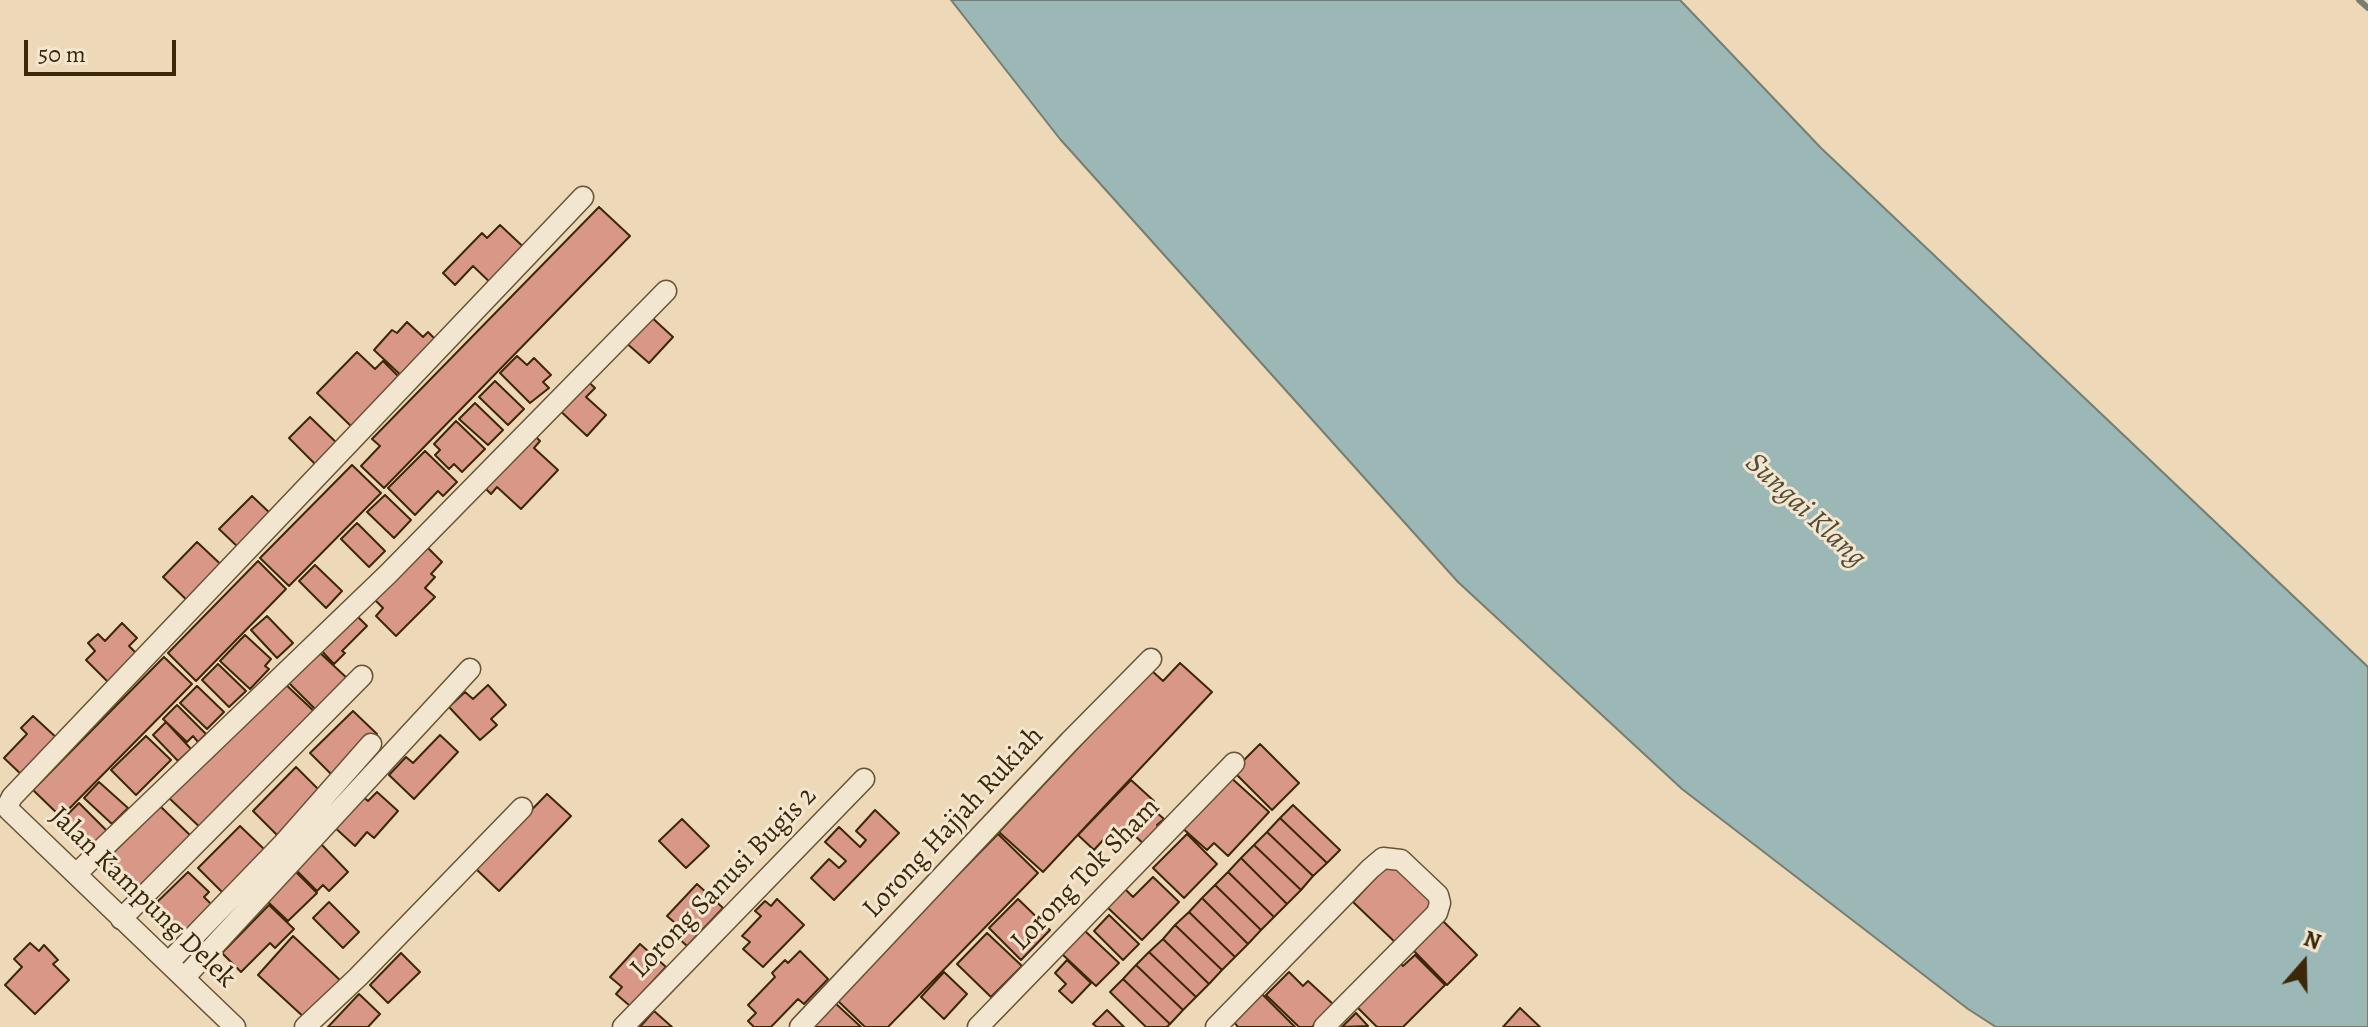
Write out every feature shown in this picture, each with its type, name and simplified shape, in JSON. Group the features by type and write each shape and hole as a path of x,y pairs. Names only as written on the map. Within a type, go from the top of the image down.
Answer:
{"street":[{"name":"Jalan Kampung Delek","path":"235,1027 9,810 12,797 583,197"},
{"path":"76,874 388,574 666,291"},
{"name":"Lorong Hajjah Rukiah","path":"800,1027 1151,659"},
{"path":"185,977 470,669"},
{"path":"121,919 362,676"},
{"path":"169,962 282,845 371,744"},
{"name":"Lorong Tok Sham","path":"978,1027 1234,763"},
{"name":"Lorong Sanusi Bugis 2","path":"623,1027 864,779"},
{"path":"305,1027 358,977 522,808"},
{"path":"1216,1027 1370,869 1383,858 1401,860 1438,895 1440,903 1437,913 1324,1027"}],"water":[{"name":"Sungai Klang","path":"951,0 1680,0 1821,148 2368,667 2368,1027 1996,1027 1968,1009 1682,789 1458,582 1060,139"}],"building":[{"path":"599,207 630,236 384,488 361,466 380,446 372,439"},
{"path":"500,225 532,255 498,290 473,266 455,285 443,273 482,233 487,238"},
{"path":"648,314 673,337 649,363 624,341"},
{"path":"407,322 423,337 428,332 440,344 406,380 374,350 392,330 397,333"},
{"path":"357,352 375,369 383,361 403,381 355,430 317,393"},
{"path":"517,356 527,365 534,358 551,375 543,382 549,388 530,403 500,373"},
{"path":"582,376 595,388 586,397 606,415 587,436 554,405"},
{"path":"495,381 524,409 508,425 479,397"},
{"path":"475,403 503,430 488,445 459,419"},
{"path":"310,417 344,450 323,472 289,438"},
{"path":"456,421 485,449 462,472 454,464 449,469 435,455 440,450 434,444"},
{"path":"530,431 540,441 534,448 558,470 521,509 497,487 491,494 480,483"},
{"path":"425,451 457,482 443,496 438,491 415,515 388,488"},
{"path":"352,465 381,493 289,586 260,558"},
{"path":"385,495 411,520 394,538 367,512"},
{"path":"252,496 272,515 240,549 219,529"},
{"path":"357,523 385,551 369,567 341,539"},
{"path":"197,542 231,574 196,609 163,577"},
{"path":"422,542 442,562 431,574 435,577 425,588 435,597 396,636 376,616 383,608 374,599"},
{"path":"258,561 286,589 196,681 168,653"},
{"path":"315,565 342,591 326,608 299,581"},
{"path":"352,611 367,626 342,651 345,653 334,664 317,646"},
{"path":"267,616 293,643 277,658 251,630"},
{"path":"122,623 137,638 129,646 144,661 116,690 86,660 95,651 88,643 98,634 105,641"},
{"path":"245,635 271,659 265,666 269,669 250,689 220,661"},
{"path":"318,651 349,680 318,712 288,682"},
{"path":"164,657 192,684 61,817 33,790"},
{"path":"1180,663 1212,692 1043,872 999,832 1151,670 1163,681"},
{"path":"218,664 246,691 229,707 202,680"},
{"path":"282,681 318,715 205,832 169,798"},
{"path":"488,685 506,705 491,719 497,725 480,740 449,707 465,692 473,699"},
{"path":"197,686 224,712 207,729 180,703"},
{"path":"177,705 206,734 198,742 193,736 187,742 163,719"},
{"path":"353,711 377,734 334,777 310,753"},
{"path":"33,716 59,740 25,778 4,758 27,734 21,728"},
{"path":"166,722 191,749 178,761 153,735"},
{"path":"440,735 458,752 414,799 389,775 406,757 413,763"},
{"path":"146,736 171,760 136,795 111,770"},
{"path":"1260,744 1299,783 1272,810 1233,771"},
{"path":"296,767 322,793 279,837 253,811"},
{"path":"1228,775 1269,812 1228,856 1214,843 1207,850 1180,826"},
{"path":"1131,780 1154,801 1149,806 1164,819 1157,825 1162,830 1146,846 1124,826 1108,842 1104,839 1094,850 1078,835"},
{"path":"99,782 128,808 112,824 84,798"},
{"path":"377,792 398,811 374,838 367,832 355,846 332,825 360,794 368,801"},
{"path":"547,794 571,816 499,891 475,868"},
{"path":"79,803 108,832 92,847 64,818"},
{"path":"1293,805 1340,850 1327,863 1280,818"},
{"path":"160,806 193,838 139,891 107,859"},
{"path":"875,810 899,833 834,900 811,878 829,859 839,868 846,861 825,842 839,827 860,847 866,840 856,831"},
{"path":"1280,818 1327,863 1313,876 1267,832"},
{"path":"682,819 709,846 686,868 659,841"},
{"path":"240,826 265,850 223,893 198,868"},
{"path":"1267,832 1313,876 1301,890 1254,845"},
{"path":"998,834 1038,873 888,1027 865,1027 836,999"},
{"path":"1187,834 1217,864 1184,898 1153,868"},
{"path":"321,844 348,872 329,891 323,885 317,891 295,869"},
{"path":"1254,845 1301,890 1287,904 1241,858"},
{"path":"1241,858 1287,904 1274,917 1228,872"},
{"path":"1391,861 1436,903 1398,945 1353,902"},
{"path":"292,868 317,893 288,921 267,901"},
{"path":"188,872 209,892 204,897 213,906 183,936 153,906"},
{"path":"1228,872 1274,917 1261,930 1215,885"},
{"path":"1153,877 1179,902 1142,940 1107,907 1125,889 1133,897"},
{"path":"697,884 723,908 687,946 676,936 682,929 667,916"},
{"path":"1215,885 1261,930 1248,944 1202,898"},
{"path":"1202,898 1248,944 1235,957 1189,912"},
{"path":"777,899 804,925 763,967 743,949 750,942 742,936 761,916 755,911 765,901 771,906"},
{"path":"1018,899 1050,930 1021,960 989,928"},
{"path":"329,902 359,932 343,948 313,918"},
{"path":"269,905 294,929 275,948 270,943 241,972 222,953"},
{"path":"1189,912 1235,957 1222,970 1175,925"},
{"path":"1109,915 1139,944 1123,960 1094,931"},
{"path":"1443,921 1477,955 1447,985 1413,950"},
{"path":"1175,925 1222,970 1209,984 1163,939"},
{"path":"1085,931 1119,963 1096,986 1062,954"},
{"path":"987,933 1022,966 991,997 957,964"},
{"path":"293,936 342,982 307,1020 258,975"},
{"path":"1163,939 1209,984 1196,997 1149,952"},
{"path":"30,943 39,951 44,945 58,960 53,964 69,980 35,1014 5,985 22,967 14,959"},
{"path":"640,944 666,967 630,1006 616,994 622,987 610,977"},
{"path":"800,951 828,979 804,1004 798,999 771,1027 754,1027 748,1021 756,1013 748,1005 775,977 772,973"},
{"path":"1149,952 1196,997 1183,1010 1136,965"},
{"path":"401,953 420,972 388,1003 370,985"},
{"path":"1415,955 1445,985 1403,1027 1377,1027 1356,1006 1400,963 1403,966"},
{"path":"1067,960 1091,983 1072,1003 1059,991 1066,984 1055,973"},
{"path":"1136,965 1183,1010 1170,1024 1123,979"},
{"path":"944,972 967,994 944,1019 921,997"},
{"path":"1289,972 1303,986 1308,981 1334,1005 1312,1027 1299,1027 1266,995"},
{"path":"1123,979 1170,1024 1167,1027 1146,1027 1110,992"},
{"path":"359,994 380,1014 368,1027 328,1027"},
{"path":"1262,994 1295,1027 1238,1027 1234,1022"},
{"path":"834,1002 861,1027 811,1027"},
{"path":"1520,1008 1540,1027 1503,1027"},
{"path":"1107,1010 1124,1027 1097,1027 1093,1024"},
{"path":"654,1011 672,1027 640,1027"},
{"path":"1356,1013 1368,1026 1342,1027"}],"waterway":[{"path":"2359,0 2368,8"}]}
